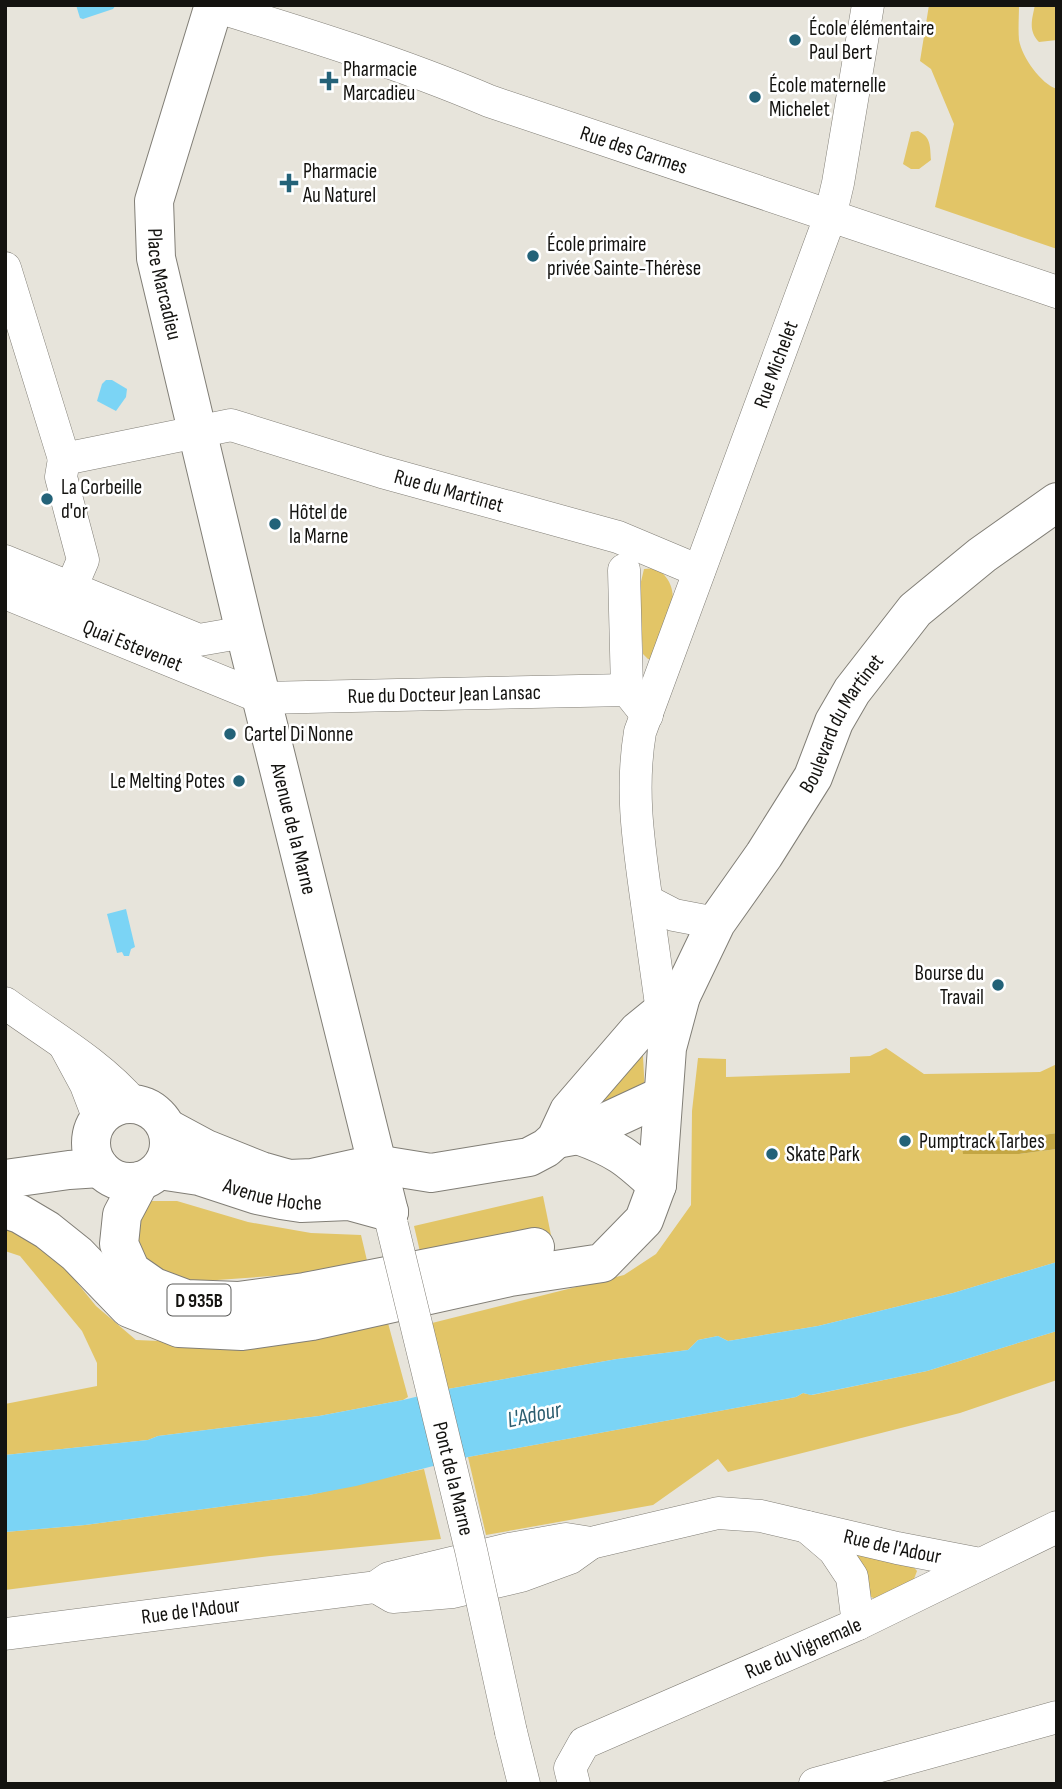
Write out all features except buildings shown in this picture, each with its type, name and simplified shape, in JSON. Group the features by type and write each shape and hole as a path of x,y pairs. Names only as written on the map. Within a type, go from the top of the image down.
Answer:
{"main road":[{"name":"Place Marcadieu","path":"198,430 156,258 154,201 214,6"},
{"name":"Avenue de la Marne","path":"198,430 375,1164 391,1218"},
{"name":"Boulevard du Martinet","path":"129,1308 179,1328 242,1331 312,1321 510,1278 602,1263 644,1220 657,1185 670,1019 716,923 764,855 813,776 834,722 852,691 905,622 948,582 1057,502"},
{"name":"Boulevard du Martinet","path":"567,1137 569,1111 638,1031 670,1019"},
{"path":"375,1164 431,1173 529,1157 567,1137 662,1096"},
{"name":"Avenue Hoche","path":"134,1104 151,1110 167,1128 206,1149 261,1171 289,1178 312,1178 375,1164"},
{"path":"129,1308 103,1253 102,1211 109,1159 109,1110 134,1104"},
{"path":"5,1179 69,1170 109,1159 169,1150 167,1128"},
{"path":"567,1137 608,1146 626,1156 657,1185"},
{"name":"Avenue Hoche","path":"109,1159 200,1176 281,1200 301,1203 349,1200 391,1218"},
{"path":"5,1162 109,1159"},
{"name":"D 935B","path":"109,1159 122,1215 119,1244 131,1271 154,1287 186,1299 238,1301 291,1293 596,1237 623,1244"},
{"path":"391,1218 405,1193 431,1173"},
{"path":"5,1209 20,1214 47,1230 77,1254 129,1308"}],"street":[{"name":"Rue Michelet","path":"647,715 830,217 868,5"},
{"name":"Rue des Carmes","path":"214,6 317,38 449,84 489,101 1057,292"},
{"path":"5,268 64,459 61,477 83,560 71,587"},
{"name":"Rue du Martinet","path":"198,430 230,425 382,472 618,537 699,571"},
{"path":"64,459 198,430"},
{"name":"Quai Estevenet","path":"5,561 199,640 245,632"},
{"path":"624,570 627,691 647,715 640,732 635,763 634,797 647,901 670,1019"},
{"name":"Quai Estevenet","path":"5,593 262,698"},
{"name":"Rue du Docteur Jean Lansac","path":"262,698 627,691"},
{"path":"647,901 674,915 716,923"},
{"path":"5,1003 114,1080 134,1104"},
{"path":"66,1047 86,1085 109,1159"},
{"name":"Pont de la Marne","path":"391,1218 468,1536 524,1784"},
{"name":"Rue de l'Adour","path":"5,1634 376,1587 389,1578 509,1549 566,1539 591,1543 718,1513 761,1516 897,1548 980,1563"},
{"name":"Rue de l'Adour","path":"806,1526 834,1550 852,1577 858,1624"},
{"name":"Rue du Vignemale","path":"574,1784 570,1768 584,1744 858,1624 1057,1527"},
{"path":"816,1784 1057,1717"}],"shaded area":[{"path":"929,5 1019,5 1019,40 1024,54 1039,76 1057,89 1057,249 935,207 954,124 931,69 920,61"},
{"path":"1035,5 1057,5 1057,40 1039,42 1033,34"},
{"path":"918,131 928,139 931,160 919,169 911,169 903,164 911,132"},
{"path":"656,568 666,577 673,599 668,623 653,660 643,654 639,590 644,569"},
{"path":"642,1038 645,1093 584,1116"},
{"path":"886,1048 924,1074 1040,1072 1057,1064 1057,1133 962,1146 964,1154 1019,1154 1057,1149 1057,1262 953,1293 818,1326 728,1341 718,1336 698,1340 688,1350 617,1359 448,1389 432,1323 624,1275 656,1254 691,1205 692,1111 698,1058 726,1059 726,1077 850,1073 850,1057 870,1056"},
{"path":"1057,1133 1057,1149 1019,1154 963,1154 962,1146"},
{"path":"543,1196 551,1235 421,1256 414,1226"},
{"path":"148,1201 177,1201 248,1222 311,1233 361,1235 369,1269 175,1283 140,1254 134,1216"},
{"path":"5,1227 53,1253 96,1306 136,1340 231,1344 388,1323 408,1397 319,1416 158,1436 148,1440 5,1455 5,1404 97,1386 97,1363 82,1331 20,1256 5,1251"},
{"path":"1057,1331 1057,1380 960,1413 728,1472 718,1459 653,1505 486,1535 468,1457 796,1397 803,1393 812,1395 927,1371"},
{"path":"424,1469 441,1539 270,1556 5,1590 5,1532 85,1525 309,1495"},
{"path":"863,1550 910,1563 917,1571 911,1587 881,1603 870,1596 855,1557"}],"water":[{"path":"76,5 116,5 113,9 83,19 80,18"},
{"path":"106,380 112,380 127,389 126,397 116,411 97,401 102,384"},
{"path":"126,909 135,947 131,949 129,956 124,956 122,952 117,953 107,914"},
{"name":"L'Adour","path":"1057,1262 1057,1331 927,1371 811,1395 803,1393 796,1397 468,1457 356,1486 309,1495 85,1525 5,1532 5,1455 148,1440 158,1436 319,1416 448,1389 617,1359 688,1350 698,1340 718,1336 728,1341 818,1326 953,1293"}],"place":[{"name":"École élémentaire Paul Bert","path":"795,40"},
{"name":"Pharmacie Marcadieu","path":"329,81"},
{"name":"École maternelle Michelet","path":"755,97"},
{"name":"Pharmacie Au Naturel","path":"289,183"},
{"name":"École primaire privée Sainte-Thérèse","path":"533,256"},
{"name":"La Corbeille d'or","path":"47,499"},
{"name":"Hôtel de la Marne","path":"275,524"},
{"name":"Cartel Di Nonne","path":"230,734"},
{"name":"Le Melting Potes","path":"239,781"},
{"name":"Bourse du Travail","path":"998,985"},
{"name":"Pumptrack Tarbes","path":"905,1141"},
{"name":"Skate Park","path":"772,1154"}]}
